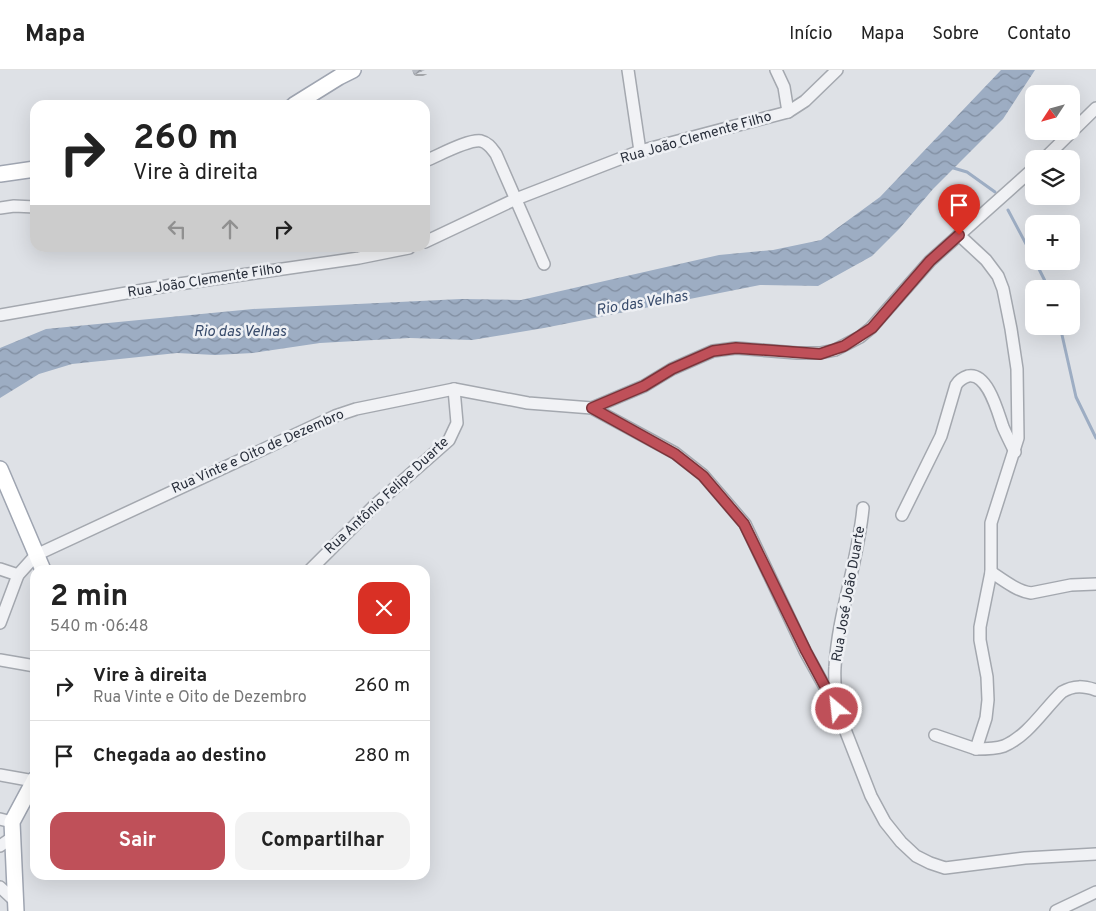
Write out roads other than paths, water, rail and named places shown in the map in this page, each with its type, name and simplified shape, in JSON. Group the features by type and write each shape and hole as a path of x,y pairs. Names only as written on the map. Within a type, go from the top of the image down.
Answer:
{"main road":[{"path":"302,100 352,70"},
{"path":"0,174 30,170"},
{"path":"0,471 41,565"},
{"path":"16,906 13,837 6,820 30,786"}],"street":[{"path":"628,70 640,151"},
{"path":"776,70 784,87 788,112"},
{"name":"Rua João Clemente Filho","path":"430,240 516,199 640,151 788,112 805,101 837,70"},
{"path":"784,87 805,101"},
{"path":"1053,150 1096,108"},
{"path":"430,159 471,142 483,142 491,147 496,154 544,264"},
{"name":"Rua Vinte e Oito de Dezembro","path":"36,555 335,416 356,409 454,389 528,403 592,408 644,386 672,369 713,351 736,348 820,354 844,346 872,328 930,261 1025,176"},
{"path":"0,208 30,207"},
{"path":"959,235 986,260 998,276 1003,289 1017,369 1018,438 992,523 991,572 980,627 980,640 987,677 986,718 976,749"},
{"name":"Rua João Clemente Filho","path":"0,315 172,285 389,252"},
{"path":"902,515 941,436 956,385 960,380 971,376 977,377 983,382 996,405 1015,452"},
{"name":"Rua Antônio Felipe Duarte","path":"315,565 374,506 449,440 457,423 454,389"},
{"name":"Rua José João Duarte","path":"592,408 675,454 703,476 744,524 806,651 837,709 871,796 885,822 901,842 916,856 945,868 1025,858 1096,854"},
{"name":"Rua José João Duarte","path":"837,709 835,667 847,596 861,531 863,508"},
{"path":"0,623 18,575 36,555"},
{"path":"0,569 18,575"},
{"path":"991,572 1014,586 1031,593 1071,585 1096,584"},
{"path":"0,660 30,665"},
{"path":"935,735 976,749 992,749 1018,737 1067,689 1076,686 1096,690"},
{"path":"0,775 30,779"},
{"path":"0,846 13,837"},
{"path":"0,887 16,906"},
{"path":"1056,911 1096,892"}],"water":[{"name":"Rio das Velhas","path":"1001,70 1035,70 1003,119 933,189 900,228 872,256 818,286 760,285 544,328 472,340 410,338 320,343 253,353 215,355 177,353 72,364 39,374 0,398 0,348 46,329 253,309 461,299 521,300 719,255 773,250 821,240 880,197"}],"waterway":[{"path":"950,167 967,172 995,192"},
{"path":"1008,210 1025,242"},
{"path":"1040,270 1044,280"},
{"path":"1062,335 1076,397 1096,438"}]}
